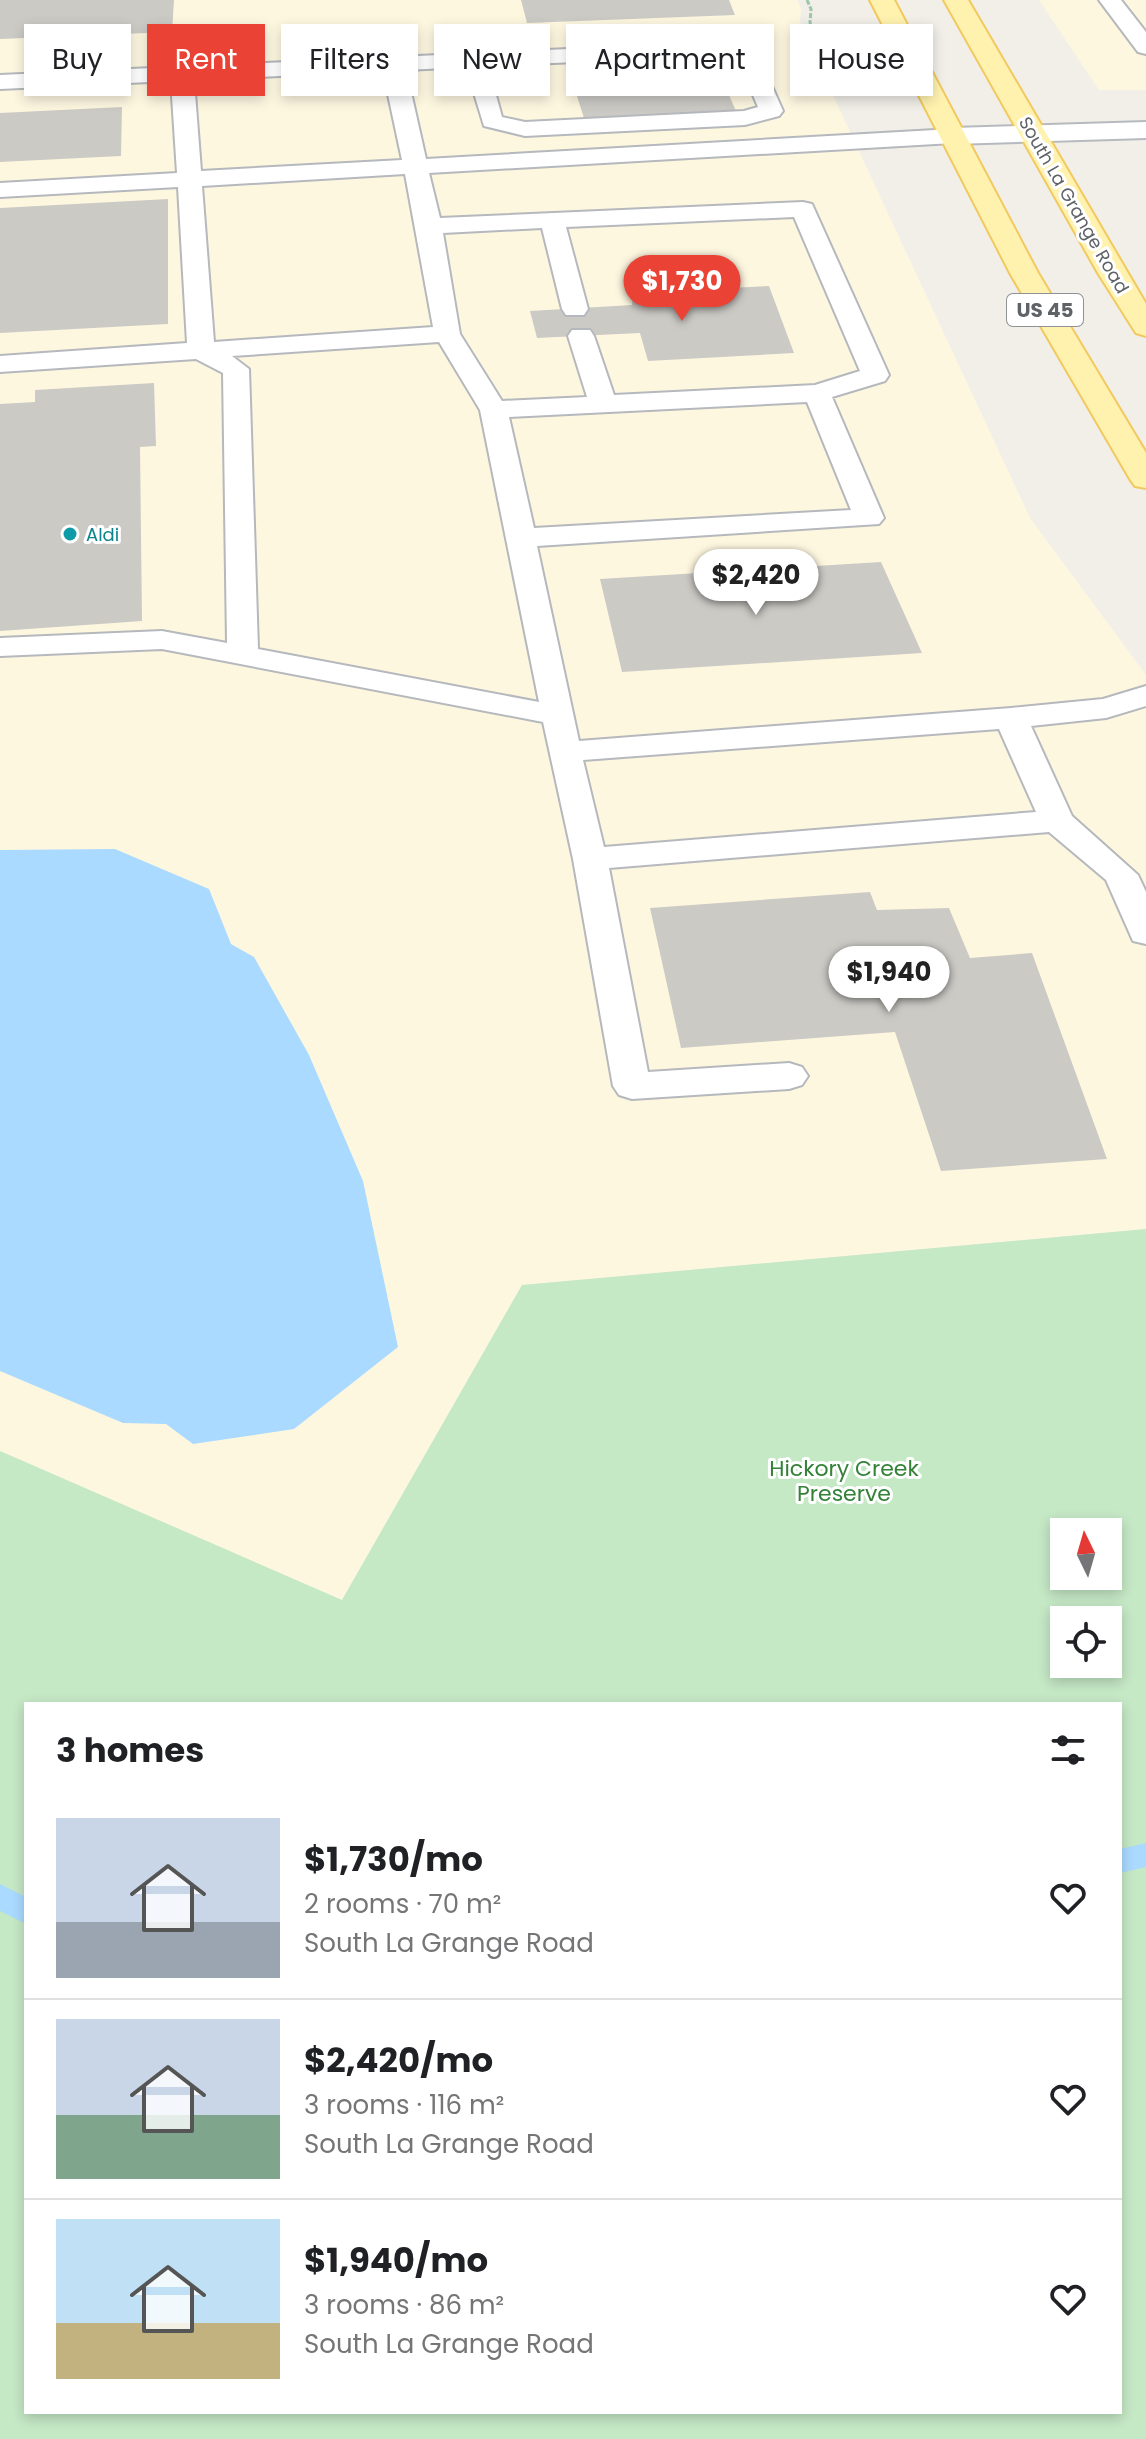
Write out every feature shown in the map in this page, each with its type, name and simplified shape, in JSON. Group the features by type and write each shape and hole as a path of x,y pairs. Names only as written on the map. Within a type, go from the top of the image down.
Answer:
{"main road":[{"name":"US 45","path":"882,0 1024,273 1146,479"},
{"name":"South La Grange Road","path":"956,0 1146,327"}],"street":[{"path":"953,136 1146,130"}],"lane":[{"path":"1110,0 1146,47"},
{"path":"744,48 771,111 745,118 525,129 492,121 475,60 744,48"},
{"path":"0,82 147,76"},
{"path":"183,96 201,351"},
{"path":"400,96 429,226 447,334 494,410 564,752 590,859 632,1086 789,1076"},
{"path":"0,190 953,136"},
{"path":"429,226 803,209 875,375 817,393 494,410"},
{"path":"552,221 575,309"},
{"path":"0,364 447,334"},
{"path":"581,336 603,405"},
{"path":"201,351 236,369 243,655"},
{"path":"521,538 869,518 817,393"},
{"path":"0,647 162,640 558,715"},
{"path":"564,752 1011,718 1106,708 1146,696"},
{"path":"1106,708 1146,715"},
{"path":"1011,718 1057,821 1121,875 1146,933"},
{"path":"590,859 1057,821"}],"path":[{"path":"807,0 811,9 810,23 865,141"}],"shaded area":[{"path":"0,0 797,0 801,8 801,24 790,24 790,96 833,96 1030,518 1146,675 1146,1229 522,1285 342,1600 0,1451"},
{"path":"1039,0 1146,0 1146,90 1099,90"}],"green space":[{"name":"Hickory Creek Preserve","path":"1146,1229 1146,2439 0,2439 0,1451 342,1600 522,1285"}],"water":[{"path":"115,849 209,889 231,944 254,957 309,1055 363,1181 398,1347 294,1429 193,1444 166,1424 123,1423 0,1371 0,850"}],"building":[{"path":"0,0 174,0 172,24 147,24 147,33 131,34 131,24 24,24 24,38 0,39"},
{"path":"521,0 729,0 735,15 527,23"},
{"path":"577,96 729,96 736,111 584,118"},
{"path":"122,107 121,156 0,162 0,113"},
{"path":"168,199 168,324 0,333 0,208"},
{"path":"769,286 794,353 648,361 640,333 537,338 530,311 632,305 633,293"},
{"name":"Aldi","path":"154,383 156,446 140,447 142,621 0,631 0,404 35,402 35,390"},
{"path":"881,562 922,653 622,672 600,579"},
{"path":"870,892 877,910 949,908 970,958 1032,953 1107,1159 941,1171 895,1032 681,1048 650,908"}],"waterway":[{"path":"1122,1861 1146,1855"},
{"path":"0,1897 24,1910"}],"place":[{"name":"Aldi","path":"70,534"}]}
